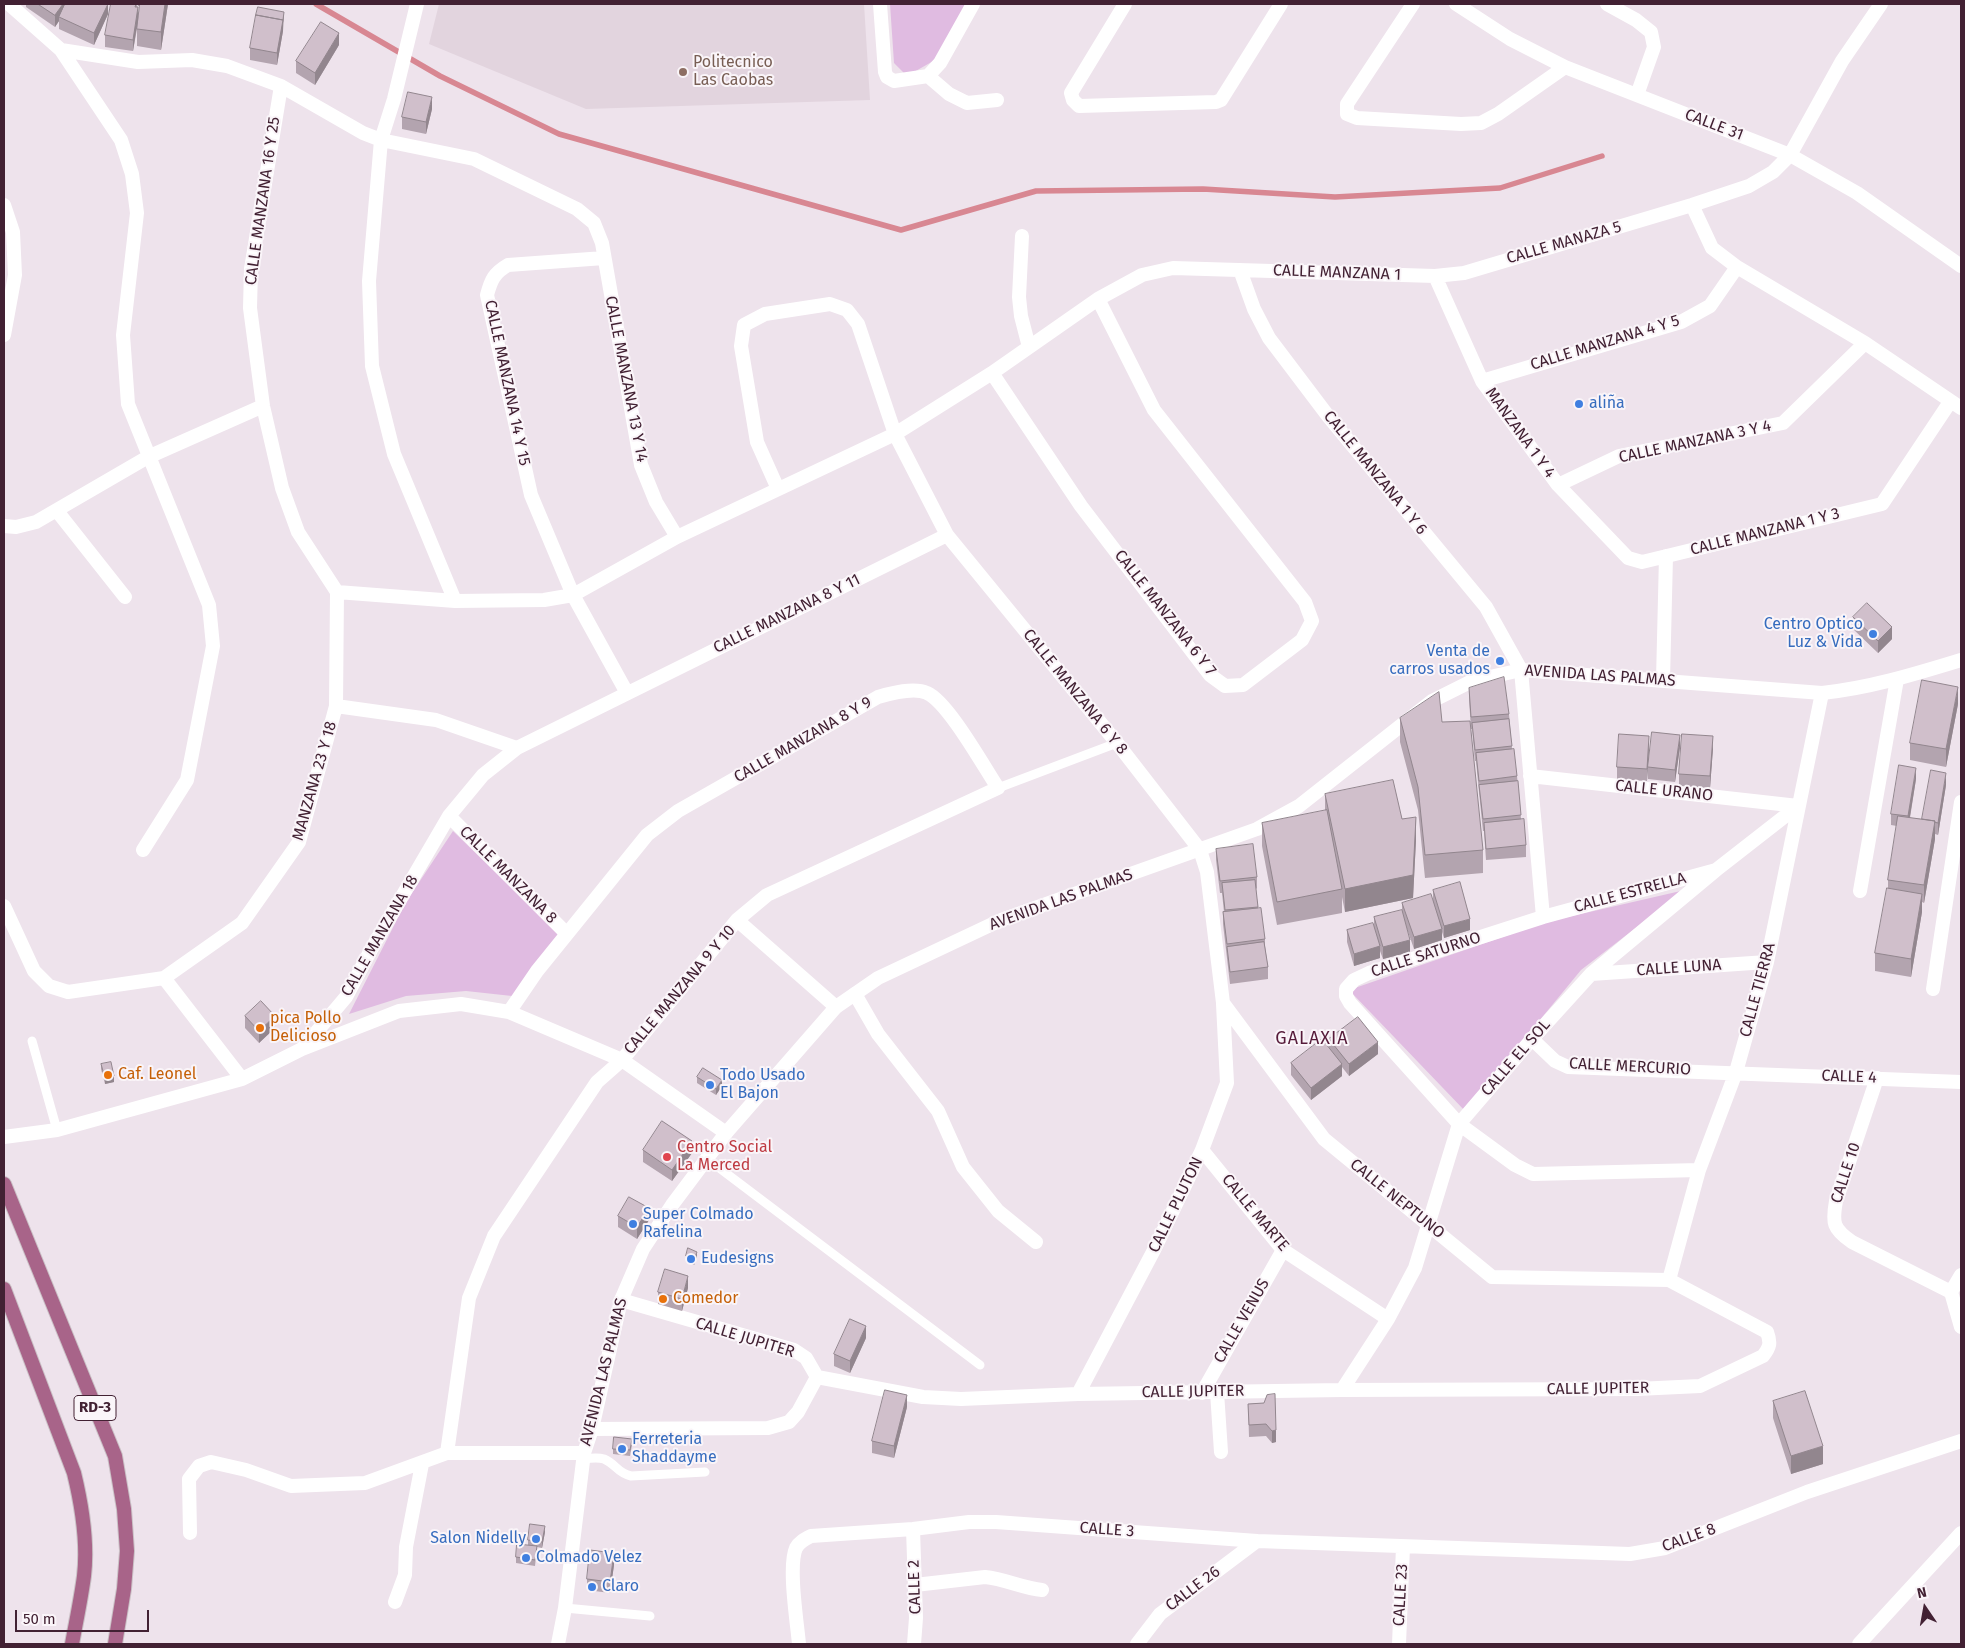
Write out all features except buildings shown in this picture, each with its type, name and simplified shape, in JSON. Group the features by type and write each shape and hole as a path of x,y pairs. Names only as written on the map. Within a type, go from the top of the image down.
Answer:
{"main road":[{"name":"RD-3","path":"4,1184 115,1456 124,1509 127,1551 124,1589 115,1644"},
{"name":"RD-3","path":"4,1289 74,1473 80,1498 84,1523 84,1575 72,1644"}],"street":[{"path":"9,4 61,50 121,140 132,174 137,213 122,335 128,404 209,605 214,646 187,780 143,850"},
{"path":"418,4 394,99 381,140 369,281 372,366 394,454 455,601"},
{"path":"880,4 885,72 887,77 894,82 928,76 940,63 973,4"},
{"path":"1125,4 1071,93 1073,100 1079,106 1219,101 1224,98 1282,4"},
{"path":"1413,4 1347,104 1347,114 1357,118 1461,124 1481,123 1498,114 1565,67"},
{"name":"CALLE 31","path":"1456,4 1510,40 1565,67 1790,155 1857,193 1961,266"},
{"path":"1607,4 1636,20 1651,32 1654,47 1637,95"},
{"name":"CALLE MANAZA 5","path":"1435,276 1464,272 1692,205 1749,186 1773,172 1790,155 1842,61 1881,4"},
{"name":"CALLE MANZANA 13 Y 14","path":"61,50 138,62 192,60 227,66 281,86 363,132 381,140 474,159 577,209 594,224 602,244 641,465 656,502 677,537"},
{"path":"928,76 949,94 966,103 997,100"},
{"name":"CALLE MANZANA 16 Y 25","path":"281,86 251,268 250,308 263,406 282,488 298,532 336,592"},
{"path":"4,205 13,232 15,275 4,335"},
{"path":"1692,205 1712,248 1737,267 1865,344 1956,405"},
{"path":"1022,236 1019,297 1021,316 1029,347"},
{"name":"CALLE MANZANA 14 Y 15","path":"604,258 508,265 498,271 491,281 487,296 531,496 573,595 627,693"},
{"name":"CALLE MANZANA 4 Y 5","path":"1482,381 1681,322 1710,306 1737,267"},
{"name":"CALLE MANZANA 1","path":"336,592 455,601 544,600 573,595 677,537 896,434 992,373 1098,300 1142,275 1174,268 1435,276"},
{"name":"CALLE MANZANA 1 Y 6","path":"1240,270 1254,309 1269,338 1334,424 1486,608 1522,670"},
{"name":"MANZANA 1 Y 4","path":"1435,276 1482,381 1558,486"},
{"name":"CALLE MANZANA 6 Y 7","path":"992,373 1081,506 1210,675 1225,686 1243,685 1302,640 1312,621 1305,602 1154,410 1098,300"},
{"name":"CALLE MANZANA 6 Y 8","path":"778,490 757,442 741,346 744,325 765,314 830,304 847,310 858,324 896,434 947,535 1117,743 1200,850"},
{"name":"CALLE MANZANA 3 Y 4","path":"1558,486 1620,456 1783,423 1865,344"},
{"name":"CALLE MANZANA 1 Y 3","path":"1558,486 1628,558 1642,562 1882,504 1956,405"},
{"path":"4,526 16,527 36,522 148,457 263,406"},
{"path":"57,511 125,597"},
{"name":"CALLE MANZANA 8 Y 11","path":"518,748 947,535"},
{"path":"1663,680 1666,556"},
{"name":"MANZANA 23 Y 18","path":"164,978 242,923 300,842 336,706 336,592"},
{"name":"AVENIDA LAS PALMAS","path":"558,1644 565,1608 584,1456 592,1429 621,1300 643,1249 706,1158 836,1007 878,978 1001,920 1257,829 1299,806 1432,701 1472,681 1522,670 1822,693 1855,690 1961,660"},
{"path":"1522,670 1543,917"},
{"path":"1860,892 1897,679"},
{"name":"CALLE MANZANA 8 Y 9","path":"509,1012 537,970 647,835 678,811 878,696 902,691 927,692 944,705 998,788"},
{"name":"CALLE TIERRA","path":"1670,1280 1699,1170 1736,1072 1767,962 1822,693"},
{"path":"336,706 436,720 518,748"},
{"name":"CALLE MANZANA 18","path":"302,1049 346,997 373,946 449,816 483,775 518,748"},
{"name":"CALLE URANO","path":"1530,776 1798,806"},
{"path":"836,1007 737,920 767,895 998,788"},
{"path":"1933,989 1961,802"},
{"name":"CALLE EL SOL","path":"1342,1390 1388,1319 1415,1268 1459,1124 1591,974 1716,870 1798,806"},
{"name":"CALLE MANZANA 8","path":"449,816 567,934"},
{"path":"1200,850 1207,872 1222,1003"},
{"name":"CALLE ESTRELLA","path":"1543,917 1716,870"},
{"path":"4,906 34,971 49,986 68,992 164,978 242,1079"},
{"name":"CALLE SATURNO","path":"1543,917 1368,973 1354,980 1346,989 1346,996 1350,1003 1459,1124 1515,1164 1533,1174 1699,1170"},
{"name":"CALLE MANZANA 9 Y 10","path":"447,1453 470,1298 494,1236 597,1082 622,1060 737,920"},
{"name":"CALLE LUNA","path":"1591,974 1767,962"},
{"path":"855,994 878,1034 938,1111 963,1167 998,1211 1036,1242"},
{"name":"CALLE PLUTON","path":"1078,1394 1154,1250 1202,1150 1227,1083 1222,1003"},
{"name":"CALLE NEPTUNO","path":"1222,1003 1324,1139 1492,1278 1670,1280 1758,1326 1767,1332 1770,1340"},
{"path":"4,1137 57,1130 242,1079 302,1049 400,1011 461,1004 509,1012 622,1060 726,1133"},
{"name":"CALLE MERCURIO","path":"1532,1039 1555,1060 1568,1067 1736,1072"},
{"name":"CALLE 4","path":"1736,1072 1961,1082"},
{"name":"CALLE 10","path":"1878,1078 1836,1201 1833,1216 1835,1225 1840,1234 1852,1242 1951,1292"},
{"name":"CALLE MARTE","path":"1202,1150 1283,1250 1388,1319"},
{"name":"CALLE VENUS","path":"1202,1393 1283,1250"},
{"path":"1961,1275 1951,1292 1961,1327"},
{"name":"CALLE JUPITER","path":"621,1300 794,1350 806,1358 817,1377 923,1397 961,1399 1078,1394 1342,1390 1627,1389 1700,1386 1763,1356 1770,1347 1770,1340"},
{"path":"592,1429 768,1428 788,1422 798,1412 817,1377"},
{"path":"1217,1392 1221,1452"},
{"name":"CALLE 8","path":"1403,1547 1630,1554 1665,1548 1807,1492 1961,1441"},
{"path":"190,1533 189,1479 199,1466 211,1462 246,1470 291,1486 365,1483 422,1464 447,1453 584,1456"},
{"path":"395,1602 405,1575 406,1547 422,1464"},
{"name":"CALLE 3","path":"799,1644 793,1578 794,1555 797,1546 811,1536 913,1529 969,1522 996,1522 1257,1541 1403,1547"},
{"name":"CALLE 2","path":"913,1529 916,1618 914,1644"},
{"path":"1859,1644 1961,1533"},
{"name":"CALLE 26","path":"1137,1644 1160,1614 1257,1541"},
{"name":"CALLE 23","path":"1399,1644 1403,1547"},
{"path":"915,1585 986,1576 1030,1589 1042,1590"}],"lane":[{"path":"998,788 1117,743"},
{"path":"32,1041 57,1130"},
{"path":"706,1158 980,1365"},
{"path":"584,1456 604,1459 621,1474 631,1476 705,1472"},
{"path":"565,1608 650,1616"}],"shaded area":[{"name":"Politecnico Las Caobas","path":"439,4 864,4 870,100 586,109 429,44"},
{"path":"890,4 968,4 935,60 907,76 894,63"},
{"path":"453,831 561,936 512,996 466,991 406,996 349,1014 406,902"},
{"path":"1685,890 1581,970 1465,1111 1349,990 1546,922"}],"waterway":[{"path":"316,4 440,76 559,134 901,230 1036,191 1203,189 1335,197 1500,188 1602,156"}],"place":[{"name":"Politecnico Las Caobas","path":"683,72"},
{"name":"aliña","path":"1579,404"},
{"name":"Centro Optico Luz & Vida","path":"1873,634"},
{"name":"Venta de carros usados","path":"1500,661"},
{"name":"pica Pollo Delicioso","path":"260,1028"},
{"name":"Caf. Leonel","path":"108,1075"},
{"name":"Todo Usado El Bajon","path":"710,1085"},
{"name":"Centro Social La Merced","path":"667,1157"},
{"name":"Super Colmado Rafelina","path":"633,1224"},
{"name":"Eudesigns","path":"691,1259"},
{"name":"Comedor","path":"663,1299"},
{"name":"Ferreteria Shaddayme","path":"622,1449"},
{"name":"Salon Nidelly","path":"536,1539"},
{"name":"Colmado Velez","path":"526,1558"},
{"name":"Claro","path":"592,1587"}],"district":[{"name":"GALAXIA","path":"1312,1039"}]}
